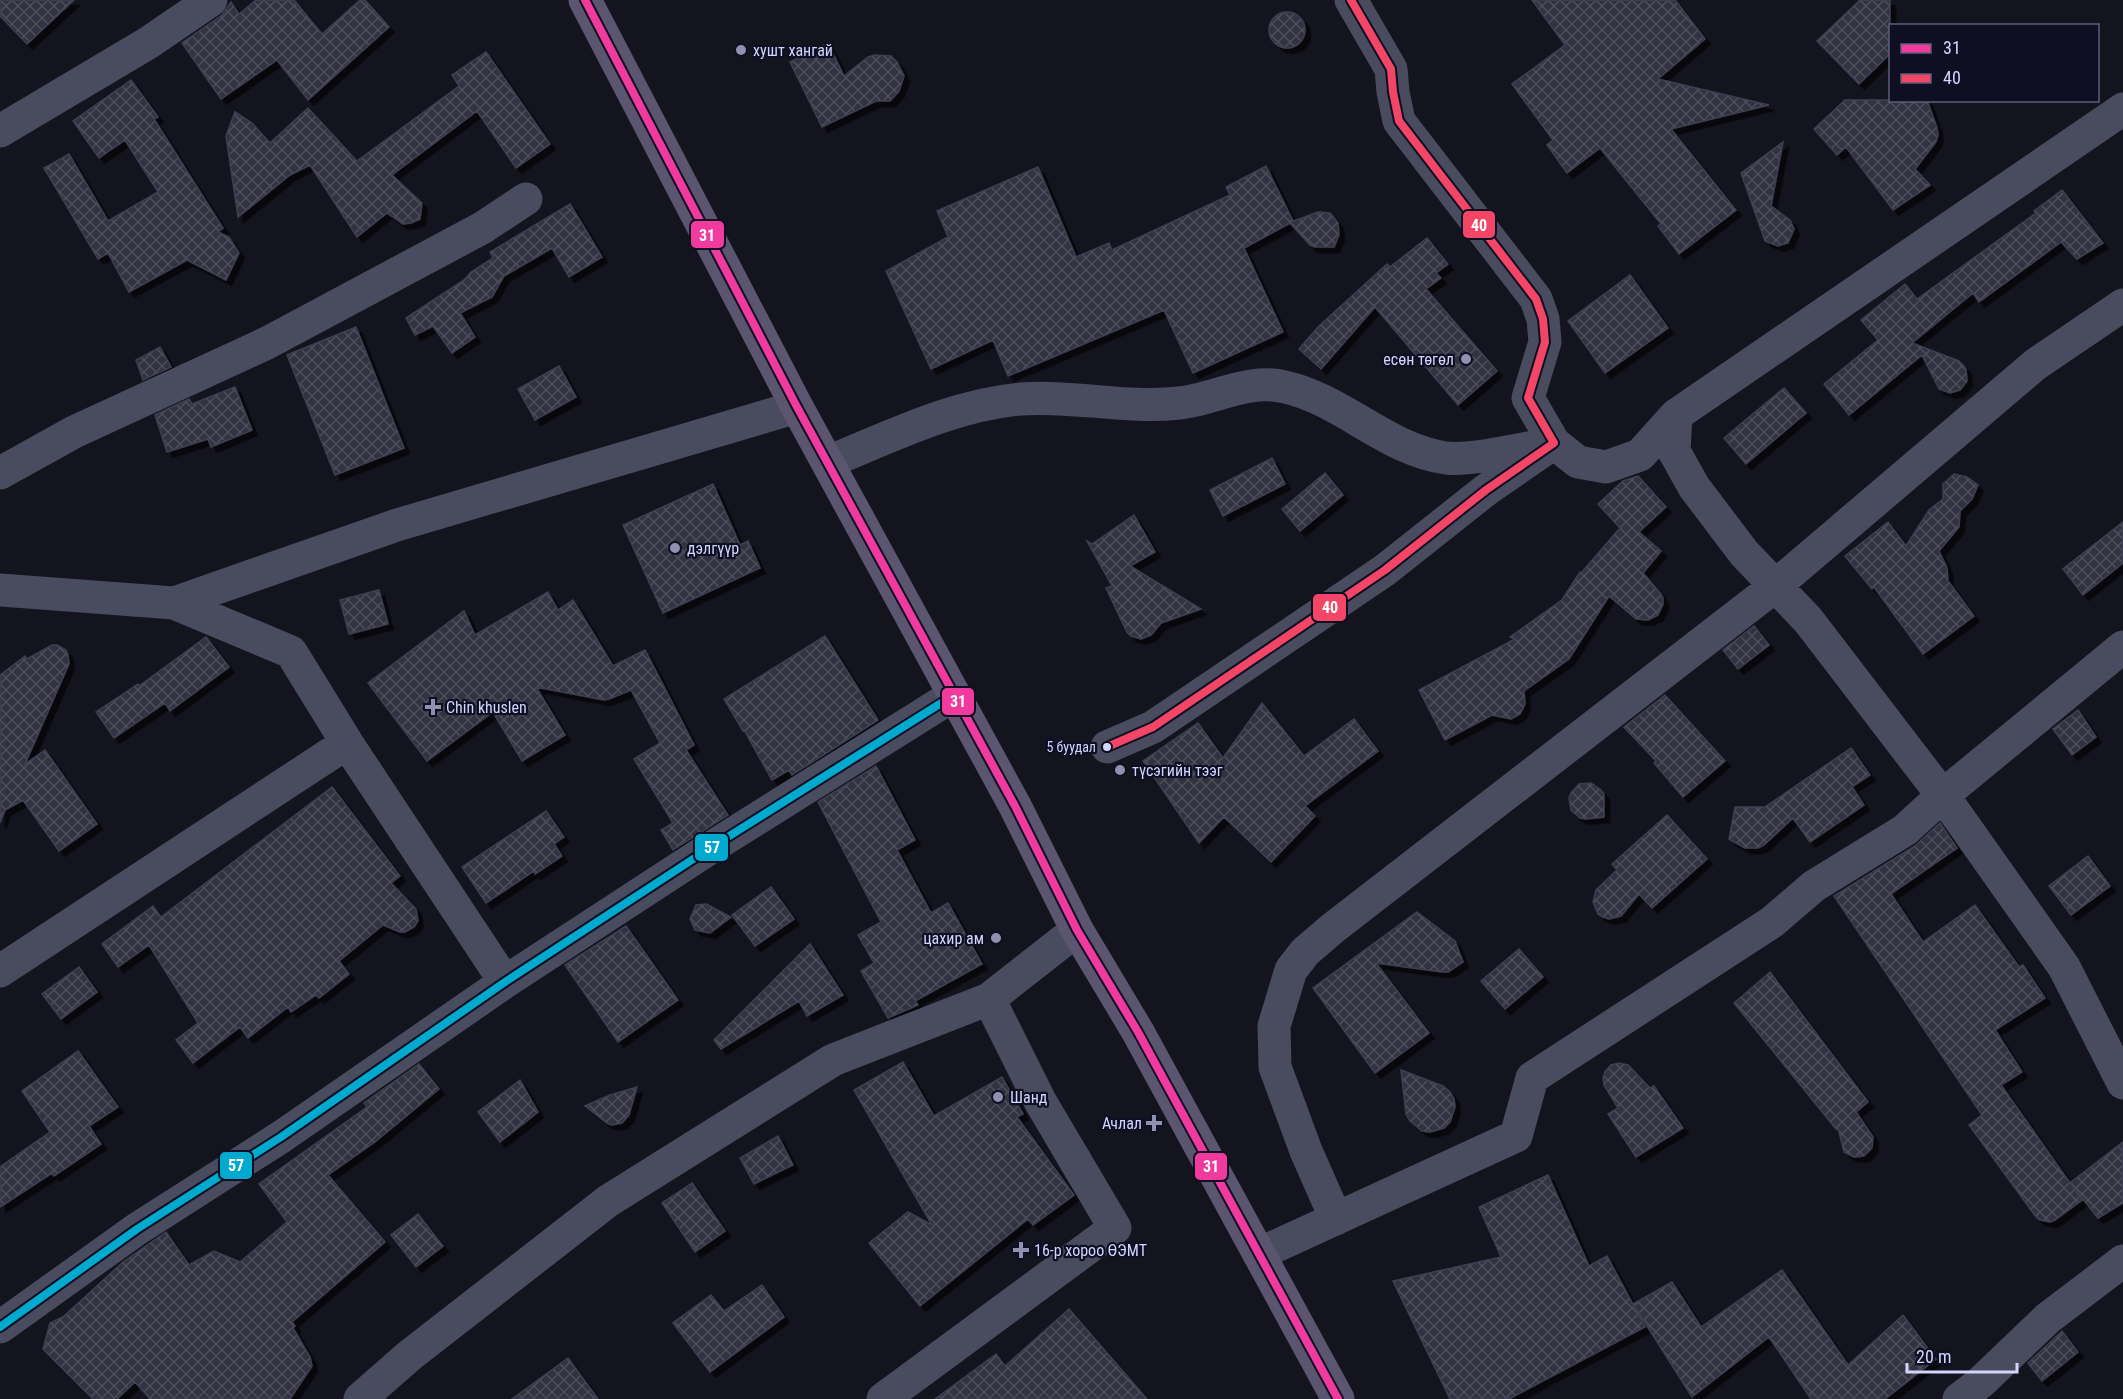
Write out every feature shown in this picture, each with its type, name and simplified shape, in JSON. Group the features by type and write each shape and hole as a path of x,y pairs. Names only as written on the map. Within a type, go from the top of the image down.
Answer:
{"main road":[{"path":"585,0 797,407 1015,806 1077,930 1138,1032 1338,1399"}],"street":[{"path":"0,131 148,43 211,0"},
{"path":"1351,0 1391,69 1399,121 1536,299 1545,342 1528,398 1554,443 1578,462 1606,467 1640,455 1676,415 2123,109"},
{"path":"0,474 74,432 267,343 482,228 526,199"},
{"path":"1336,1219 1306,1151 1275,1067 1274,1026 1291,970 1305,952 1776,585 2036,364 2123,305"},
{"path":"828,462 948,414 1000,401 1052,398 1133,405 1179,404 1267,384 1300,391 1406,445 1438,456 1461,459 1554,443"},
{"path":"174,603 397,525 797,407"},
{"path":"1676,415 1674,451 1694,487 1744,553 1808,620 1942,796 2064,967 2123,1083"},
{"path":"1107,747 1153,727 1385,570 1486,490 1554,443"},
{"path":"0,590 174,603 291,652 347,743 505,982"},
{"path":"1259,1254 1516,1136 1532,1078 1772,922 1814,886 1905,830 1942,796 2123,647"},
{"path":"0,1327 137,1229 281,1137 505,982 706,850 954,695"},
{"path":"0,970 347,743"},
{"path":"360,1399 409,1356 608,1201 833,1060 989,999 1077,930"},
{"path":"883,1399 1115,1228 1040,1101 989,999"},
{"path":"1959,1399 1980,1383 2048,1318 2123,1261"}],"building":[{"path":"0,0 74,0 27,44 0,16"},
{"path":"256,0 294,0 322,34 360,0 365,0 389,27 308,100 277,60 221,99 182,43 222,15 231,2 239,14"},
{"path":"1532,0 1675,0 1705,39 1658,79 1769,105 1671,129 1736,210 1679,254 1658,226 1661,224 1600,148 1567,173 1547,145 1553,140 1512,84 1565,45"},
{"path":"1860,0 1890,0 1889,55 1859,84 1817,41"},
{"path":"1287,12 1300,17 1305,30 1300,43 1287,48 1274,43 1269,30 1274,17"},
{"path":"828,43 844,76 868,57 891,56 904,76 899,91 890,101 876,101 822,127 790,62"},
{"path":"486,52 550,144 516,168 477,111 392,175 422,203 420,219 411,223 403,224 387,213 357,237 310,165 290,175 238,217 226,136 235,112 252,123 270,143 308,108 357,161 459,86 452,75"},
{"path":"131,80 158,117 154,119 223,228 218,232 229,237 239,253 226,280 187,260 129,292 108,253 98,259 44,168 69,154 108,221 158,192 125,140 99,158 73,121"},
{"path":"1845,100 1928,102 1938,135 1936,142 1915,169 1930,185 1893,210 1846,147 1837,155 1814,129"},
{"path":"1783,142 1771,206 1790,220 1794,229 1788,243 1778,246 1765,241 1741,173"},
{"path":"1266,166 1293,221 1291,222 1318,212 1330,213 1338,223 1339,235 1334,247 1315,247 1310,245 1290,223 1244,248 1283,332 1193,373 1164,310 1008,376 993,340 931,369 886,271 948,237 937,211 1038,167 1076,257 1109,243 1112,250 1230,195 1226,187"},
{"path":"2062,190 2103,243 2077,259 2061,242 1979,302 1973,293 1912,343 1959,361 1966,369 1967,381 1960,390 1950,393 1939,389 1922,355 1849,415 1824,384 1878,340 1861,320 1905,284 1917,299 2036,213 2034,211"},
{"path":"570,204 602,257 569,277 552,248 504,276 492,297 460,313 475,337 452,353 433,326 415,335 406,318 493,258 490,252"},
{"path":"1427,238 1448,264 1436,273 1441,278 1426,289 1497,371 1458,405 1375,307 1321,369 1299,349 1319,326 1387,264 1390,267"},
{"path":"1630,275 1668,328 1605,373 1568,321"},
{"path":"356,327 404,448 335,475 287,355"},
{"path":"160,347 171,367 143,380 136,360"},
{"path":"559,366 576,397 535,420 518,389"},
{"path":"235,387 252,430 211,447 208,439 167,452 155,415 189,399 192,404"},
{"path":"1784,388 1806,413 1746,464 1724,438"},
{"path":"1272,458 1285,484 1223,516 1210,490"},
{"path":"1325,473 1343,495 1300,531 1282,509"},
{"path":"1954,474 1967,477 1978,485 1972,499 1960,511 1959,527 1939,551 1947,568 1948,581 1974,616 1923,654 1874,587 1872,589 1845,556 1888,522 1906,546 1929,510 1943,499 1943,484"},
{"path":"1638,476 1666,507 1639,532 1661,551 1643,573 1663,598 1658,615 1648,620 1636,619 1609,596 1569,659 1524,691 1525,704 1520,714 1511,719 1492,715 1445,740 1419,690 1515,639 1510,637 1562,600 1580,572 1620,528 1598,504 1623,481"},
{"name":"дэлгүүр","path":"713,484 740,545 748,541 760,568 663,613 623,525"},
{"path":"1134,515 1155,552 1130,566 1201,609 1161,623 1151,635 1141,639 1127,632 1106,588 1112,586 1087,541 1092,544"},
{"path":"2123,522 2123,563 2083,595 2063,569"},
{"path":"379,590 388,624 349,634 340,600"},
{"path":"548,592 558,610 573,600 613,666 645,650 694,745 686,750 728,815 673,850 661,830 673,823 634,759 660,743 631,690 604,700 536,687 565,735 522,761 493,712 427,761 368,683 464,611 475,635"},
{"path":"1754,626 1769,645 1738,669 1723,650"},
{"path":"825,636 878,720 792,775 789,770 772,780 724,699"},
{"path":"206,637 229,667 170,711 165,703 114,738 96,712 138,684 139,686"},
{"path":"52,645 66,650 69,664 25,764 45,750 97,824 59,851 23,800 5,810 0,823 0,675 25,656 27,659"},
{"path":"1665,695 1725,761 1683,797 1654,763 1656,761 1624,727"},
{"path":"1262,703 1304,756 1354,719 1378,751 1305,806 1315,816 1271,862 1224,817 1199,843 1143,761 1198,723 1223,758"},
{"path":"2078,710 2096,737 2072,755 2053,729"},
{"path":"1851,748 1870,775 1852,787 1864,805 1810,842 1793,818 1758,848 1745,848 1729,839 1735,807 1765,807"},
{"path":"876,766 915,840 897,850 931,913 948,903 982,964 915,1001 918,1005 888,1018 861,971 874,963 858,935 881,922 818,802"},
{"path":"1591,783 1604,794 1604,817 1580,818 1571,810 1569,798 1579,784"},
{"path":"332,787 400,876 391,883 416,909 418,921 414,927 405,932 383,925 339,961 349,974 319,998 316,995 291,1012 288,1007 248,1038 240,1027 193,1063 176,1040 198,1023 149,945 118,967 102,944 153,906 161,917"},
{"path":"546,811 564,837 554,844 562,856 535,874 534,871 486,903 462,867"},
{"path":"1667,815 1707,859 1652,908 1639,894 1621,916 1609,919 1598,914 1593,902 1596,890 1617,870 1612,864"},
{"path":"1940,823 1957,848 1891,894 1923,942 1975,905 2019,967 2023,965 2045,998 1995,1030 2022,1072 2001,1085 2082,1200 2050,1222 2036,1217 1969,1125 1982,1115 1834,896 1915,846"},
{"path":"2088,856 2110,886 2071,915 2049,886"},
{"path":"771,887 794,919 755,946 732,915"},
{"path":"706,904 731,917 710,933 695,930 690,919 696,905"},
{"path":"1417,912 1455,941 1463,962 1448,972 1376,963 1429,1033 1375,1073 1313,988"},
{"path":"626,926 678,1000 618,1042 565,965"},
{"path":"810,944 843,995 807,1016 799,1001 721,1049 714,1040"},
{"path":"1519,949 1543,977 1505,1009 1481,981"},
{"path":"79,967 97,992 61,1019 42,994"},
{"path":"1770,972 1868,1102 1856,1112 1873,1137 1872,1148 1864,1156 1854,1157 1844,1152 1838,1128 1836,1129 1734,1003"},
{"path":"78,1051 118,1107 89,1126 101,1144 54,1176 52,1173 0,1207 0,1167 50,1132 22,1091"},
{"path":"903,1062 934,1116 1002,1077 1023,1114 1017,1117 1074,1195 1033,1225 1028,1219 920,1306 869,1243 908,1212 932,1225 854,1090"},
{"path":"1619,1063 1628,1065 1650,1088 1654,1086 1683,1128 1636,1157 1608,1114 1618,1108 1604,1085 1603,1078 1611,1065"},
{"path":"419,1064 439,1089 375,1142 328,1175 385,1242 292,1322 295,1326 293,1328 310,1357 312,1366 290,1399 150,1399 135,1382 117,1399 93,1399 43,1349 50,1323 63,1317 123,1262 166,1232 189,1265 214,1251 240,1262 287,1222 259,1184 367,1107 364,1103"},
{"path":"1401,1070 1443,1086 1450,1092 1455,1107 1450,1122 1444,1128 1430,1132 1422,1131 1410,1121 1406,1114"},
{"path":"520,1080 538,1112 500,1142 478,1112"},
{"path":"637,1087 629,1115 622,1123 612,1125 607,1123 585,1106 610,1095"},
{"path":"778,1136 793,1165 754,1184 740,1158"},
{"path":"2123,1142 2123,1203 2098,1218 2070,1183"},
{"path":"1548,1175 1589,1266 1607,1256 1645,1327 1509,1399 1450,1399 1393,1281 1501,1257 1479,1207"},
{"path":"692,1183 725,1231 695,1252 662,1203"},
{"path":"418,1214 443,1246 416,1267 391,1235"},
{"path":"1782,1270 1848,1365 1903,1315 1936,1359 1885,1399 1811,1399 1769,1337 1692,1397 1633,1304 1672,1282 1701,1327"},
{"path":"762,1285 784,1317 710,1372 673,1323 711,1295 724,1311"},
{"path":"1069,1309 1147,1399 935,1399 996,1354 1005,1366"},
{"path":"2062,1331 2078,1352 2042,1381 2028,1363"},
{"path":"568,1358 598,1399 512,1399"}],"transit line":[{"name":"31","path":"585,0 797,407 1015,806 1077,930 1138,1032 1338,1399"},
{"name":"40","path":"1107,747 1153,727 1385,570 1486,490 1554,443 1528,398 1545,342 1543,319 1536,299 1399,121 1391,69 1351,0"},
{"name":"57","path":"0,1327 137,1229 281,1137 505,982 707,850 954,695"}],"place":[{"name":"хушт хангай","path":"741,50"},
{"name":"есөн төгөл","path":"1466,359"},
{"name":"дэлгүүр","path":"675,548"},
{"name":"Chin khuslen","path":"433,707"},
{"name":"5 буудал","path":"1107,747"},
{"name":"түсэгийн тээг","path":"1120,770"},
{"name":"цахир ам","path":"996,938"},
{"name":"Шанд","path":"998,1097"},
{"name":"Ачлал","path":"1154,1123"},
{"name":"16-р хороо ӨЭМТ","path":"1021,1250"}]}
